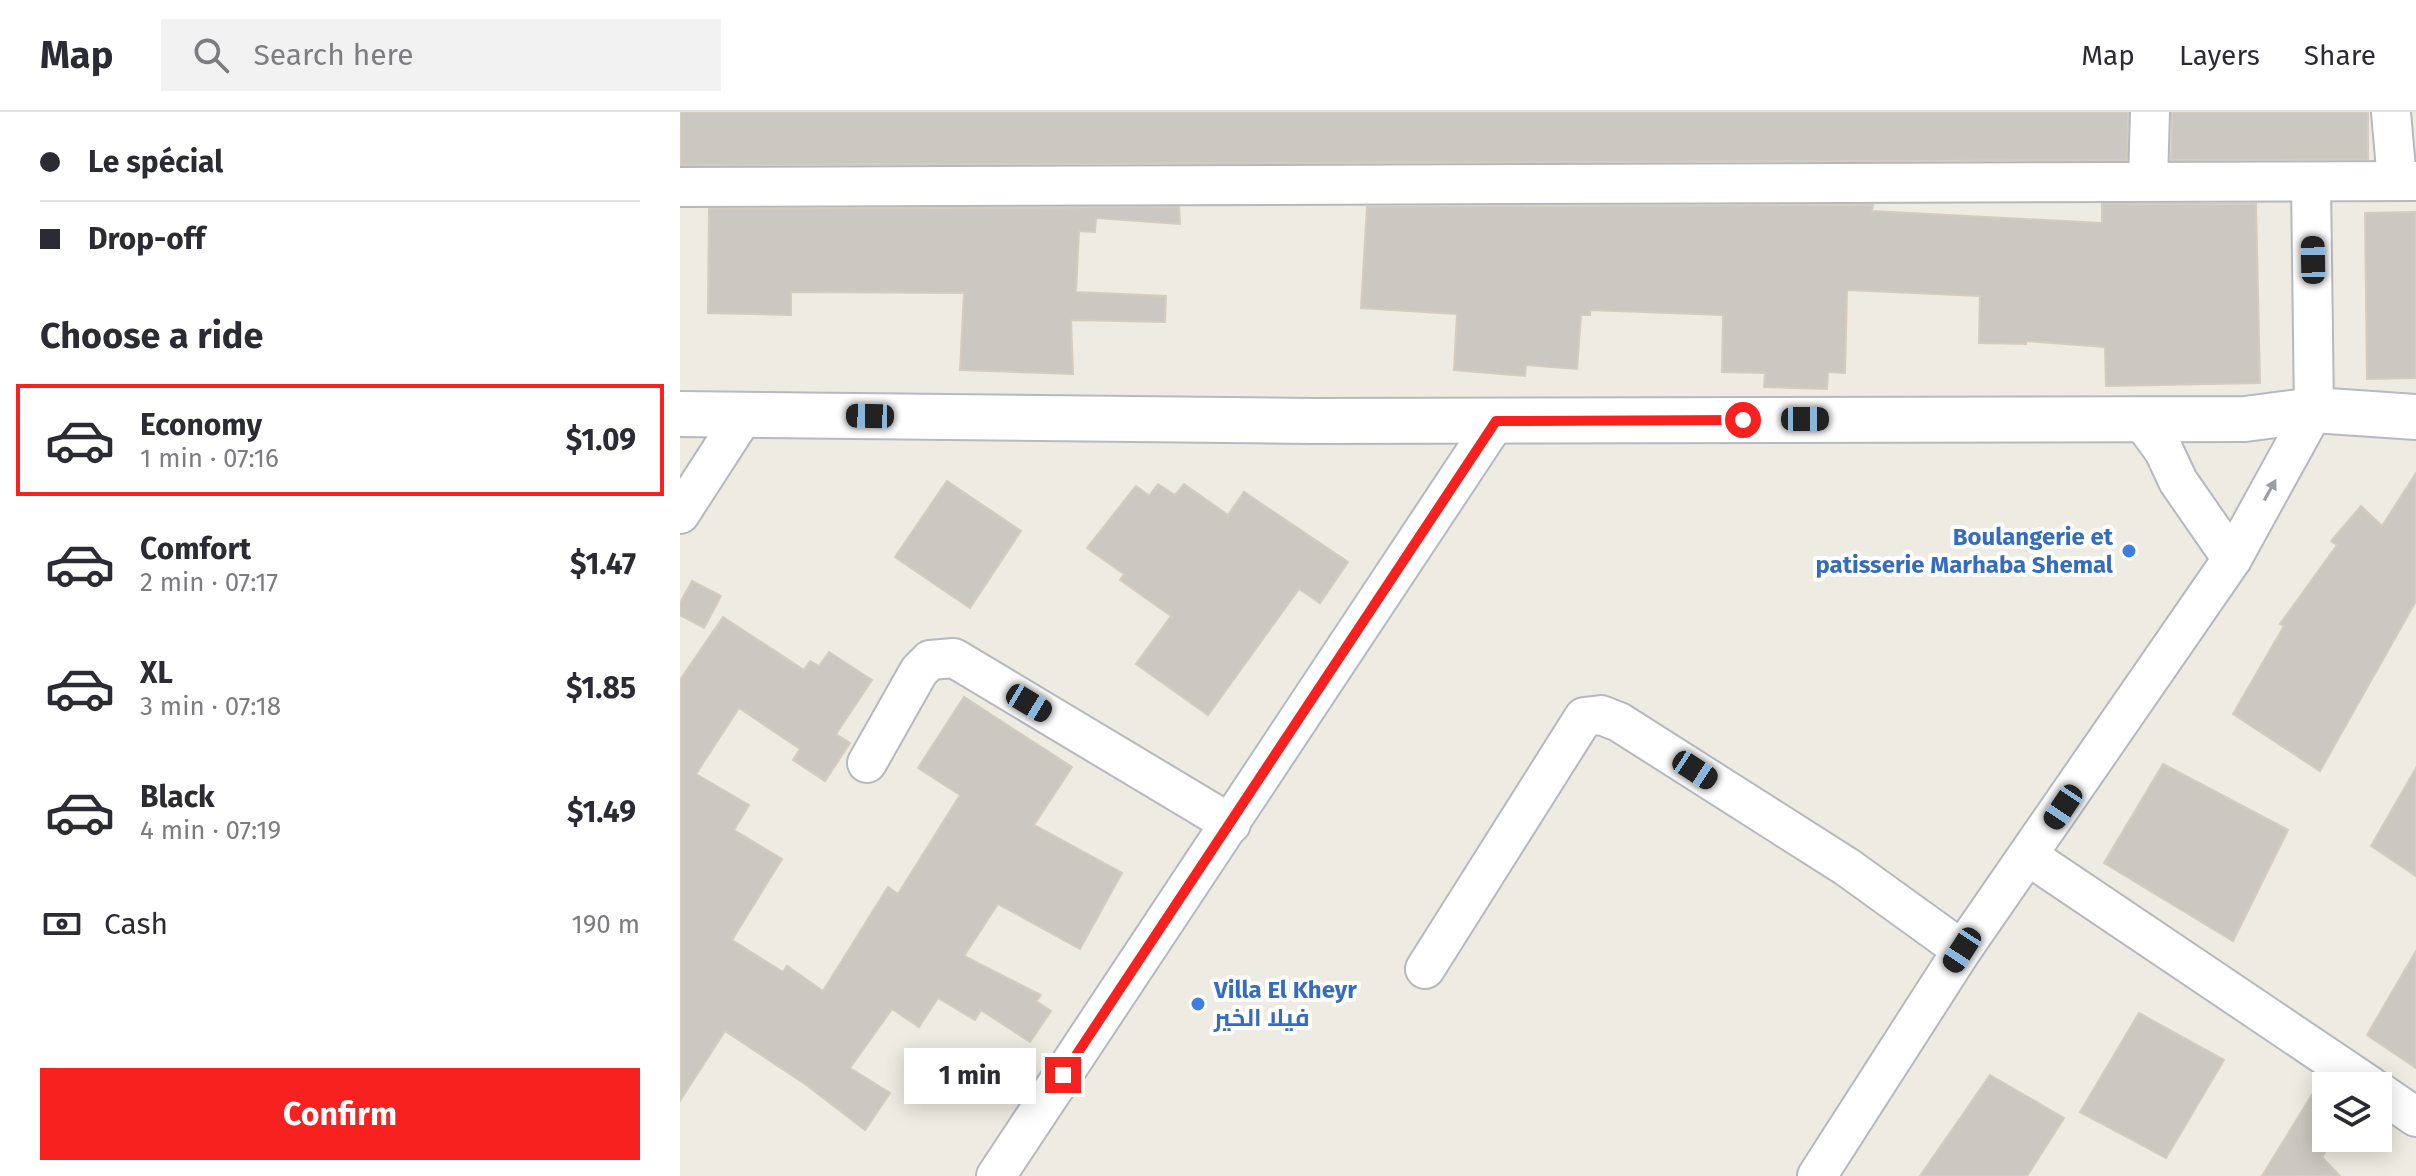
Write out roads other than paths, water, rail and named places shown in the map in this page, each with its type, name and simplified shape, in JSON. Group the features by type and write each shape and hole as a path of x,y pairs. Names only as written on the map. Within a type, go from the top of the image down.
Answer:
{"street":[{"path":"2148,181 2150,112"},
{"path":"680,187 2406,181 2391,112"},
{"path":"1817,1176 1962,950 2030,857 2232,559 2314,410 2311,183"},
{"path":"680,414 1496,421 2245,419 2314,410 2416,417"},
{"path":"680,514 744,415"},
{"path":"2140,418 2164,451 2178,481 2232,559"},
{"path":"996,1176 1496,421"},
{"path":"867,763 919,671 930,660 954,658 1231,824"},
{"path":"1425,969 1584,717 1601,715 1619,722 1847,867 1962,950"},
{"path":"2030,857 2349,1072"},
{"path":"2392,1101 2416,1117"}],"place":[{"name":"Boulangerie et patisserie Marhaba Shemal","path":"2129,551"},
{"name":"Villa El Kheyr فيلا الخير","path":"1198,1004"}]}
